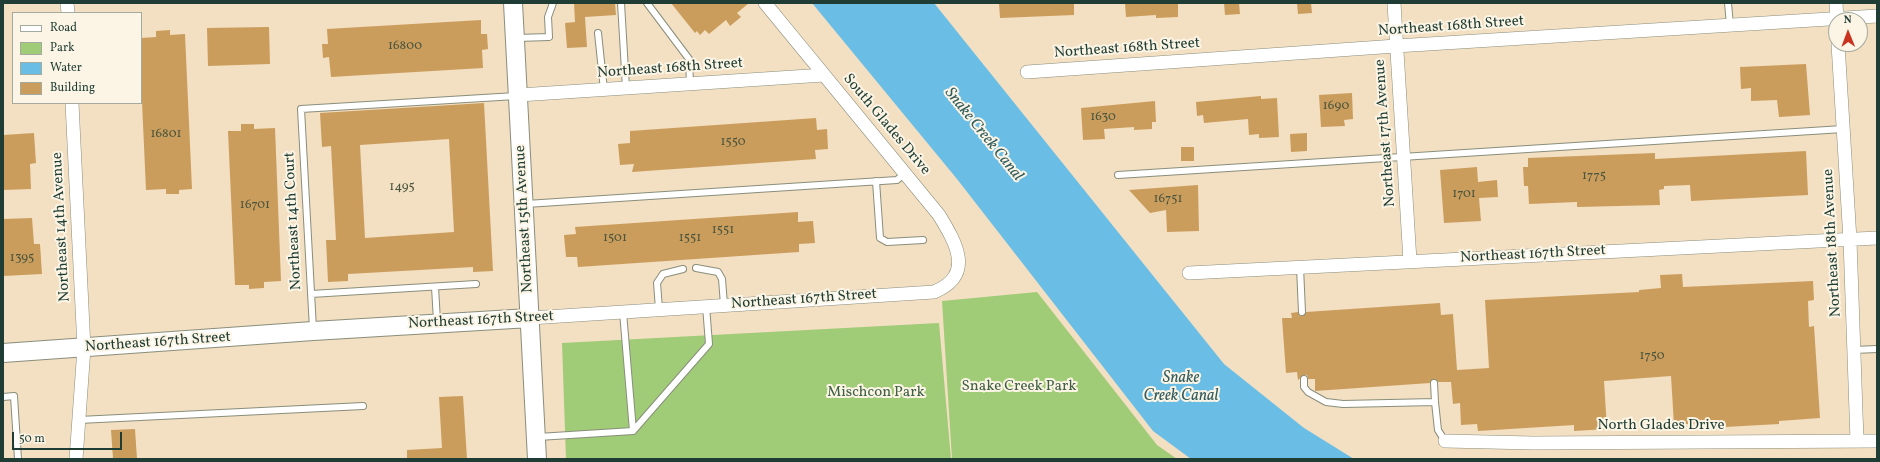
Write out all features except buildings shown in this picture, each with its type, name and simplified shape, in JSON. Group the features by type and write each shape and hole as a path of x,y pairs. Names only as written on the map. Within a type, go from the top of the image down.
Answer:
{"street":[{"name":"Northeast 15th Avenue","path":"513,3 537,459"},
{"name":"South Glades Drive","path":"765,3 939,215 950,232 957,250 958,270 955,279"},
{"name":"Northeast 17th Avenue","path":"1394,3 1410,261"},
{"name":"Northeast 168th Street","path":"1027,72 1396,46 1828,20"},
{"name":"Northeast 18th Avenue","path":"1838,52 1850,240 1857,441"},
{"name":"Northeast 168th Street","path":"519,95 824,75"},
{"name":"Northeast 14th Avenue","path":"72,104 84,348 76,459"},
{"name":"Northeast 167th Street","path":"1189,273 1877,238"},
{"name":"Northeast 167th Street","path":"3,353 313,331 934,292 946,287 955,279"},
{"name":"North Glades Drive","path":"1445,441 1533,443 1877,441"}],"lane":[{"path":"515,38 549,36 548,17 553,3"},
{"path":"626,88 622,5 628,3"},
{"path":"647,3 689,59 690,84"},
{"path":"1728,3 1730,25"},
{"path":"598,33 604,90"},
{"name":"Northeast 14th Court","path":"313,331 301,109 519,95"},
{"path":"1118,175 1843,129"},
{"path":"524,204 897,180 905,173"},
{"path":"876,181 880,238 887,242 923,240"},
{"path":"1300,267 1302,312"},
{"path":"696,268 718,272 722,279 724,305"},
{"path":"659,310 657,283 663,274 683,269"},
{"path":"311,294 476,284"},
{"path":"435,287 437,323"},
{"path":"536,437 633,431 709,344 706,306"},
{"path":"623,312 633,431"},
{"path":"1854,350 1877,349"},
{"path":"1304,380 1304,387 1308,392 1326,402 1343,404 1435,402"},
{"path":"1434,383 1438,430 1445,441"},
{"path":"3,397 14,396 18,459"},
{"path":"79,420 363,406"}],"green space":[{"name":"Snake Creek Park","path":"1037,292 1157,445 1177,459 952,459 942,301"},
{"name":"Mischcon Park","path":"939,323 951,459 566,459 562,343"}],"water":[{"name":"Snake Creek Canal","path":"812,3 934,3 1224,364 1304,428 1354,459 1191,459 1153,431 957,179"}]}
